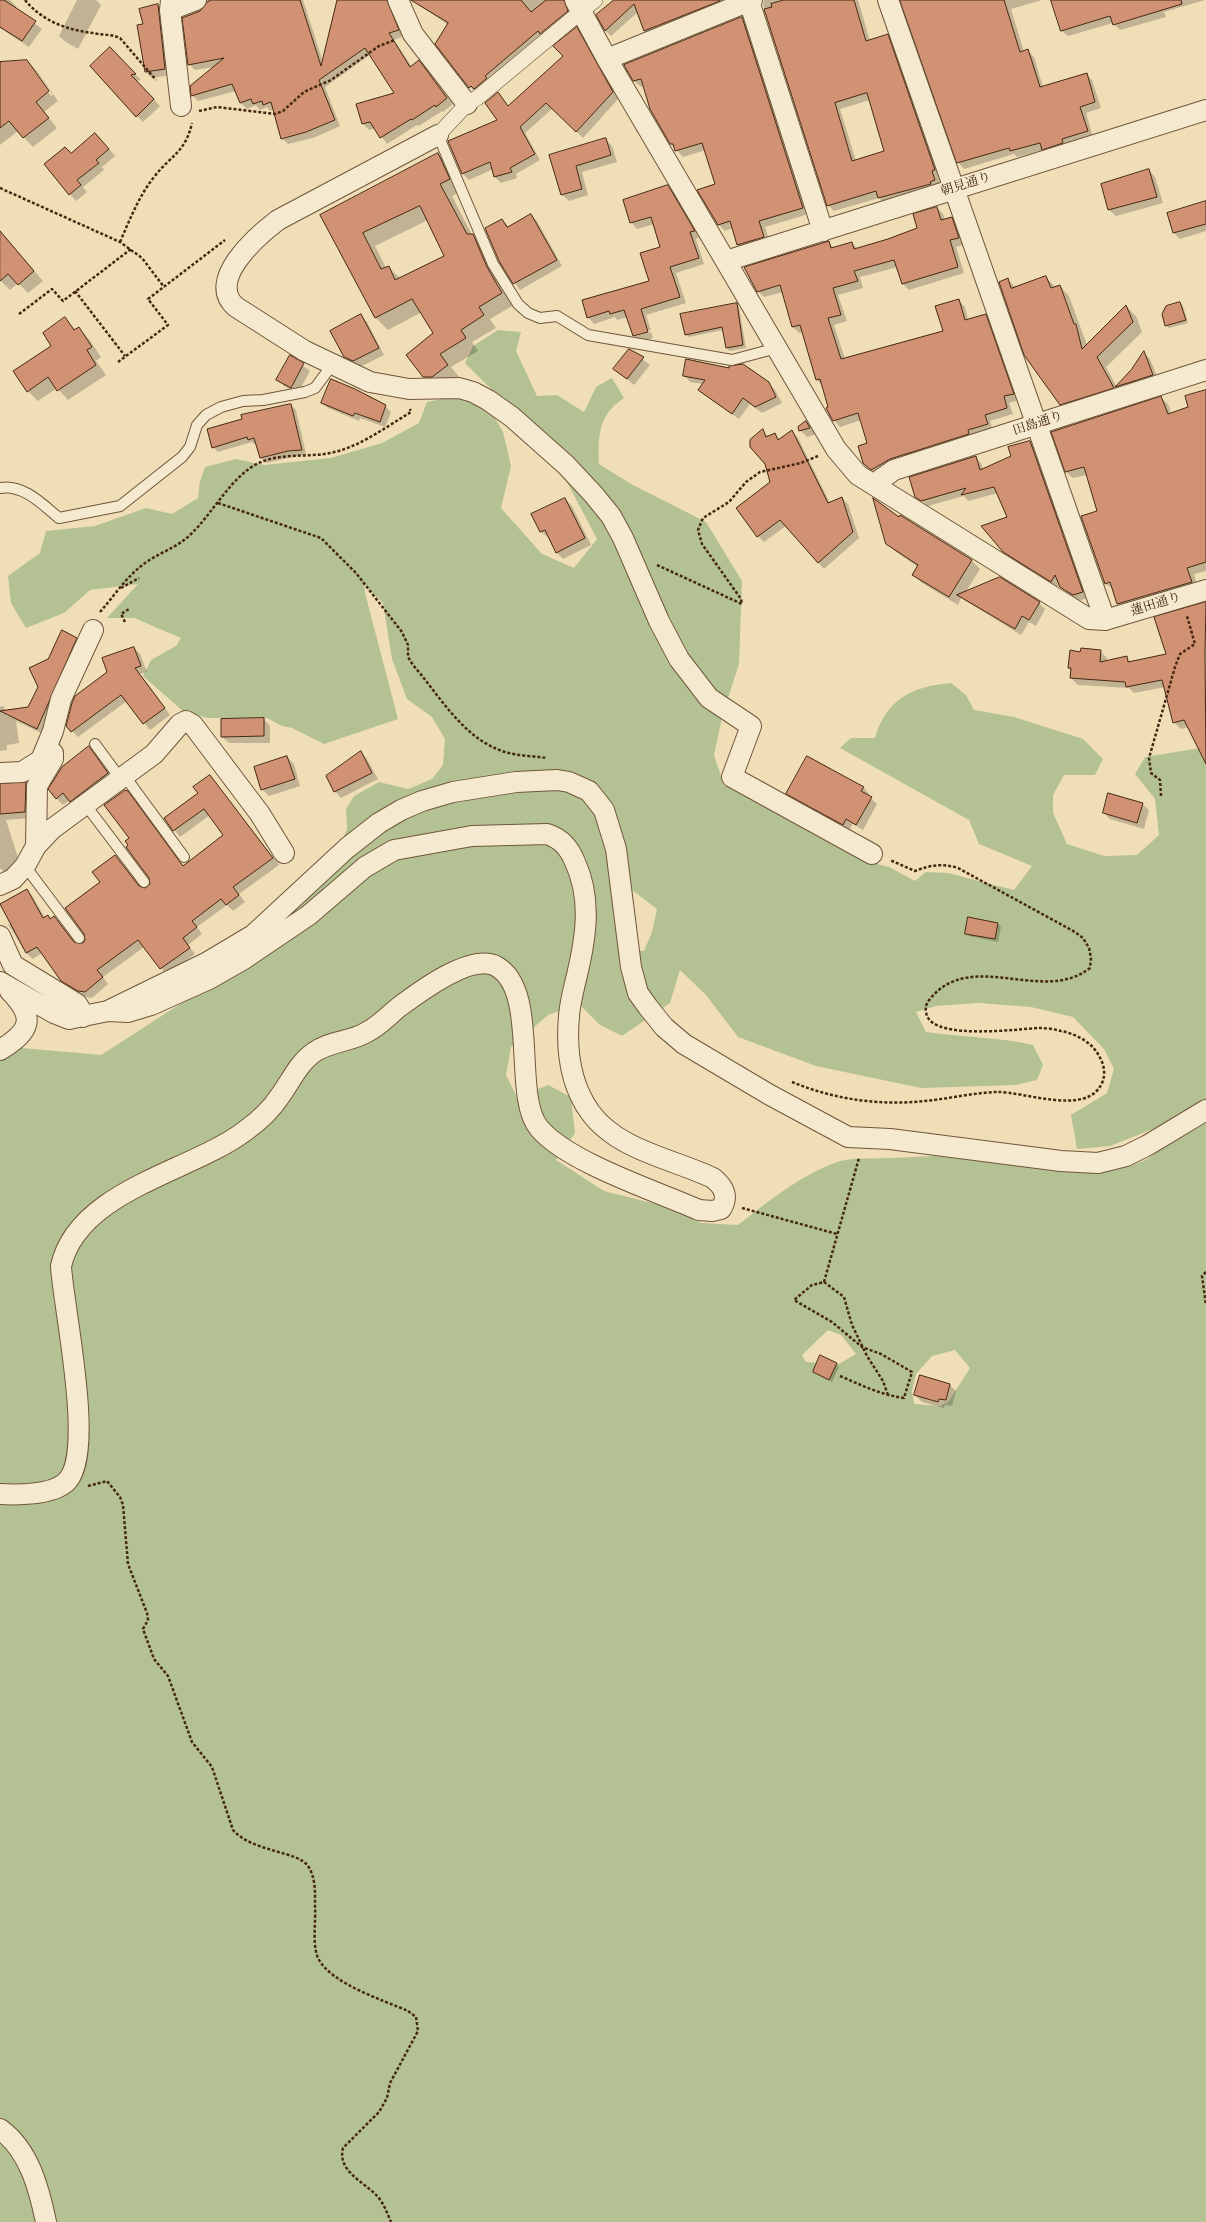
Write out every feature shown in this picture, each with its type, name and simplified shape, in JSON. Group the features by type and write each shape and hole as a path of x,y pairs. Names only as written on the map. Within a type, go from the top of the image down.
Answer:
{"street":[{"path":"186,110 170,5 196,0"},
{"path":"398,0 413,34 467,104"},
{"path":"872,854 732,777 751,726 708,698 679,659 659,621 632,557 610,516 594,495 566,465 488,400 473,392 459,388 409,389 370,382 332,366 304,351 236,307 228,298 226,290 227,281 246,247 278,220 438,135 467,104 476,98 583,4 607,59 836,449 858,475 1089,619 1105,620 1038,424 888,0"},
{"path":"607,59 751,1 823,231"},
{"name":"朝見通り","path":"726,261 1206,110"},
{"name":"田島通り","path":"874,484 894,470 1206,370"},
{"name":"蓮田通り","path":"1105,620 1206,590"},
{"path":"0,773 22,772 34,766 41,760 62,699 92,630"},
{"path":"0,885 13,879 25,866 36,846 52,829 154,754 180,724 186,721 193,726 260,814 284,853"},
{"path":"36,846 37,786 53,758 53,747 49,740"},
{"path":"2,983 54,1013 69,1019 108,1011 206,963 253,935 347,848 379,823 401,810 422,801 485,786 540,780 570,782 590,792 604,810 616,850 631,967 638,993 648,1007 664,1027 684,1044 770,1096 815,1120 848,1137 890,1139 1061,1161 1098,1163 1126,1156 1148,1145 1206,1110"},
{"path":"0,1494 31,1493 51,1490 66,1483 74,1471 80,1421 61,1266 64,1254 77,1234 98,1212 132,1189 161,1173 216,1151 260,1120 274,1105 295,1072 313,1052 366,1033 414,997 468,966 480,963 492,965 504,973 510,983 519,1009 525,1041 530,1107 537,1126 545,1135 559,1145 600,1167 699,1210 712,1212 721,1209 724,1204 726,1194 713,1178 642,1150 614,1134 594,1116 582,1098 574,1081 570,1064 568,1029 570,1010 587,919 586,900 583,884 571,853 565,844 557,837 547,834 472,836 394,850 365,867 309,915 244,959 209,979 151,1005 128,1012 108,1011"},
{"path":"0,936 13,965 77,1004 83,1017"},
{"path":"0,1050 16,1040 26,1026 27,1015 20,1002 2,983"},
{"path":"0,2129 20,2148 30,2167 46,2222"}],"lane":[{"path":"438,135 493,264 518,304 528,313 540,318 557,316 588,335 732,360 777,348"},
{"path":"0,488 15,490 29,495 59,518 120,506 186,452 190,447 197,425 206,415 221,407 243,401 263,400 305,392 315,388 332,366"},
{"path":"95,744 184,857"},
{"path":"85,804 144,882"},
{"path":"25,866 79,938"}],"path":[{"path":"25,0 43,18 52,22 92,33 112,35 120,38 157,81"},
{"path":"120,242 137,202 154,177 180,150 188,139 192,121 186,110 217,107 275,114 283,111 304,92 331,80 378,46 413,34"},
{"path":"0,188 120,242 142,258 164,287"},
{"path":"118,362 168,325 148,299 230,238"},
{"path":"19,314 52,289 63,301 131,249"},
{"path":"75,292 125,356"},
{"path":"92,630 93,621 130,576 147,562 180,545 237,480 254,465 267,460 282,457 329,454 348,448 411,412 408,406"},
{"path":"632,557 638,557 742,604 742,599 702,544 698,530 703,518 729,502 746,482 760,472 801,463 836,449"},
{"path":"218,503 321,538 356,573 402,632 408,645 408,657 413,665 461,724 475,735 505,752 554,759"},
{"path":"119,589 139,578"},
{"path":"1161,796 1160,780 1151,773 1149,758 1175,666 1180,654 1195,644 1181,597"},
{"path":"125,622 121,614 129,609"},
{"path":"788,1080 806,1088 851,1100 884,1102 923,1101 998,1092 1070,1101 1095,1092 1103,1081 1104,1074 1100,1056 1086,1041 1073,1035 1060,1030 1040,1028 973,1031 946,1028 934,1024 929,1020 926,1012 926,1004 931,997 950,983 960,979 974,976 1053,982 1068,980 1081,975 1090,968 1091,958 1089,948 1083,938 1052,918 958,868 946,864 927,866 915,871 872,854"},
{"path":"824,1282 865,1138"},
{"path":"724,1204 837,1234"},
{"path":"1206,1272 1202,1276 1206,1305"},
{"path":"824,1282 812,1285 794,1300 832,1322 862,1347 881,1354 912,1372 904,1398 888,1395 840,1376"},
{"path":"824,1282 844,1297 852,1324 862,1347 883,1381 888,1395"},
{"path":"66,1483 69,1488 76,1490 107,1480 120,1497 125,1521 128,1564 147,1613 148,1620 143,1629 144,1635 154,1660 168,1676 192,1742 212,1767 233,1830 253,1845 294,1857 307,1864 312,1875 314,1886 316,1947 318,1958 331,1974 342,1982 408,2011 416,2017 418,2031 390,2083 387,2098 379,2112 360,2134 343,2148 342,2155 343,2164 349,2172 378,2197 391,2222"}],"green space":[{"path":"498,330 521,332 516,351 537,396 557,395 584,412 596,387 612,378 624,398 615,405 604,419 601,427 599,444 599,464 631,484 706,522 742,581 739,664 723,713 714,755 724,785 870,862 889,867 915,881 926,872 948,873 1014,890 1032,866 979,844 969,820 840,748 851,738 875,738 886,713 894,704 913,691 925,687 951,683 966,695 974,710 1014,717 1083,739 1103,759 1095,775 1064,775 1053,795 1053,813 1067,844 1104,856 1137,855 1159,835 1155,799 1135,774 1145,757 1206,747 1206,2222 0,2222 0,1046 101,1055 219,979 265,927 273,902 299,878 339,848 347,829 346,809 354,796 379,782 408,789 432,779 443,765 445,739 432,717 407,699 392,659 383,603 364,584 365,593 398,719 324,744 292,728 282,726 267,718 208,718 184,712 143,676 151,660 176,646 181,638 134,618 107,618 138,584 90,590 64,613 26,628 11,603 8,576 40,553 46,531 95,526 146,508 172,514 198,498 200,481 205,467 236,459 264,465 331,458 382,443 419,423 427,402 458,396 489,407 503,432 511,466 501,508 542,554 574,568 597,539 568,484 531,440 495,393 465,363 473,346","holes":["628,887 657,909 652,932 644,951 619,948","680,970 706,995 738,1037 816,1066 921,1088 1016,1085 1037,1080 1043,1065 1033,1045 1007,1040 926,1032 916,1012 936,1006 979,1003 1031,1007 1073,1017 1104,1049 1114,1069 1107,1093 1071,1115 1077,1149 1110,1146 1158,1127 1149,1158 1125,1167 1101,1172 1053,1170 980,1158 956,1156 863,1158 843,1160 810,1174 797,1182 773,1198 738,1225 702,1223 660,1205 604,1191 556,1160 575,1133 571,1097 548,1085 517,1097 506,1075 511,1047 548,1015 579,1004 600,1025 622,1036 670,1003","828,1330 841,1335 856,1354 839,1364 806,1362 802,1355","955,1350 970,1368 949,1401 940,1406 914,1404 912,1391 916,1374 932,1356"]}],"building":[{"path":"0,0 4,0 36,21 22,41 0,27"},
{"path":"212,0 300,0 321,66 337,0 387,0 399,30 389,33 410,67 419,60 447,98 436,107 435,105 380,138 370,122 362,124 356,104 394,93 365,48 319,80 335,120 306,132 281,139 271,102 263,105 262,101 253,104 251,99 240,103 232,84 191,96 190,86 224,58 188,65 182,18 200,11 207,2"},
{"path":"411,0 521,0 531,12 546,0 564,0 568,11 540,34 538,31 485,76 487,78 474,89 471,86 469,88 435,44 448,23"},
{"path":"614,0 720,1 644,31 634,4 605,31 596,15"},
{"path":"784,0 854,0 866,41 888,34 935,170 932,171 935,180 930,182 931,184 878,198 876,191 827,206 764,9 772,7 771,4","holes":["867,93 884,151 852,161 835,103"]},
{"path":"900,0 1004,0 1020,52 1028,49 1040,87 1087,73 1095,102 1080,107 1088,131 1062,139 1063,143 1042,150 1040,143 1010,151 1009,148 957,163"},
{"path":"1051,0 1181,0 1182,4 1113,25 1110,16 1061,31"},
{"path":"158,4 165,69 145,72 137,25 143,24 139,9"},
{"path":"742,17 803,208 759,221 764,237 737,245 730,221 718,225 697,190 715,184 702,143 675,151 673,144 670,144 650,109 641,79 633,81 624,65"},
{"path":"577,27 613,92 576,132 546,103 520,127 535,154 510,168 512,172 494,177 490,162 462,174 448,141 497,120 485,103 498,92 508,106 563,56 553,46"},
{"path":"110,47 136,74 131,75 154,99 136,117 90,66"},
{"path":"27,60 49,91 36,102 49,118 23,138 9,121 0,128 0,62"},
{"path":"95,133 109,149 96,160 99,163 77,180 81,185 69,195 44,164 65,147 71,153"},
{"path":"606,138 611,155 576,166 582,189 561,195 549,155"},
{"path":"438,153 450,179 440,184 467,234 473,234 487,267 502,293 479,307 484,315 461,330 466,338 440,354 448,365 432,377 423,377 406,355 433,333 412,299 375,318 320,215","holes":["420,206 444,256 395,280 389,266 381,269 363,233"]},
{"path":"1149,169 1157,197 1108,210 1101,184"},
{"path":"668,185 695,231 690,232 699,258 670,267 680,297 641,309 648,332 633,336 624,310 610,314 609,311 587,318 582,300 649,281 640,253 660,247 651,217 630,223 623,200"},
{"path":"1206,201 1206,224 1173,233 1167,213"},
{"path":"937,207 941,220 952,217 959,238 950,240 958,267 902,284 894,260 854,271 858,281 833,288 841,315 828,318 841,359 943,331 935,306 959,299 965,320 986,314 1014,394 1004,396 1007,408 985,415 988,424 968,430 969,434 890,459 871,470 863,463 858,446 867,443 858,413 833,421 826,408 828,407 820,379 816,380 800,325 792,327 780,285 757,292 744,267 829,241 831,248 852,242 854,249 888,239 917,228 913,214"},
{"path":"531,214 557,260 513,284 499,261 485,228 502,219 507,227"},
{"path":"0,231 34,271 18,285 8,274 0,281"},
{"path":"1046,276 1051,288 1060,285 1074,324 1076,324 1082,349 1126,305 1133,322 1097,357 1114,388 1060,405 1024,355 999,282 1008,278 1011,288"},
{"path":"1180,302 1186,320 1165,326 1162,314 1166,306"},
{"path":"737,303 743,345 726,348 722,327 685,335 680,314"},
{"path":"361,314 379,348 353,361 344,357 330,331"},
{"path":"65,317 74,330 79,327 92,347 87,350 96,365 57,391 48,377 27,392 13,371 51,346 43,333"},
{"path":"629,349 644,357 627,379 613,369"},
{"path":"1144,351 1153,375 1115,387 1131,370"},
{"path":"290,355 304,363 291,388 276,380"},
{"path":"686,359 729,368 729,366 743,364 769,382 776,397 755,407 743,398 732,414 698,390 705,380 683,376"},
{"path":"331,379 355,389 386,405 380,422 355,413 353,416 321,403"},
{"path":"1206,390 1206,562 1187,568 1192,582 1117,604 1110,582 1105,584 1081,516 1097,511 1084,467 1065,472 1051,432 1161,396 1168,414 1188,407 1185,396"},
{"path":"291,404 302,450 288,451 260,458 254,438 248,440 247,437 212,448 207,429 242,419 241,415"},
{"path":"806,421 810,428 799,431 798,427"},
{"path":"763,429 766,437 775,433 778,440 792,430 828,503 842,497 853,532 818,563 780,520 757,537 736,508 770,482 765,464 750,447 750,440"},
{"path":"1030,441 1083,592 1073,595 1060,587 1055,575 1051,582 1003,552 981,526 1007,517 994,487 961,495 966,488 921,501 915,497 909,477 976,456 980,470 1011,456 1008,447"},
{"path":"565,498 585,538 556,553 545,530 540,532 531,514"},
{"path":"873,498 899,517 900,515 972,560 949,597 912,575 918,565 886,544"},
{"path":"1000,577 1040,602 1029,620 1022,616 1015,629 957,595"},
{"path":"1206,602 1206,764 1184,720 1173,723 1162,680 1126,687 1125,682 1070,678 1071,668 1068,668 1070,650 1080,652 1081,648 1101,650 1100,662 1127,656 1128,662 1166,654 1154,617"},
{"path":"62,630 77,638 37,729 0,711 28,707 38,687 29,668 48,659"},
{"path":"134,647 141,666 135,668 165,708 143,724 121,695 71,732 66,726 72,703 75,696 107,672 102,658"},
{"path":"264,718 264,736 221,737 221,719"},
{"path":"89,746 108,773 70,802 63,793 56,799 48,789 62,767"},
{"path":"361,751 372,773 334,792 326,776"},
{"path":"287,756 295,779 261,790 254,767"},
{"path":"807,756 864,787 861,791 872,797 856,825 846,819 843,825 786,794"},
{"path":"210,775 273,858 233,887 239,895 226,905 221,899 192,921 197,927 183,938 190,948 160,969 138,940 97,970 103,977 85,992 78,991 61,981 37,947 26,953 0,904 27,889 43,918 48,915 50,919 54,916 74,942 83,943 85,940 84,934 65,908 100,882 92,872 115,855 139,886 145,888 150,884 149,878 126,847 128,845 125,841 129,838 104,805 125,790 128,791 183,866 223,835 204,809 173,831 164,818 198,793 193,787"},
{"path":"26,782 25,812 0,814 0,784"},
{"path":"1108,793 1143,803 1137,823 1103,813"},
{"path":"968,917 998,923 995,939 965,934"},
{"path":"820,1355 837,1363 829,1380 813,1372"},
{"path":"920,1375 950,1384 946,1400 939,1399 938,1402 914,1395"}]}
